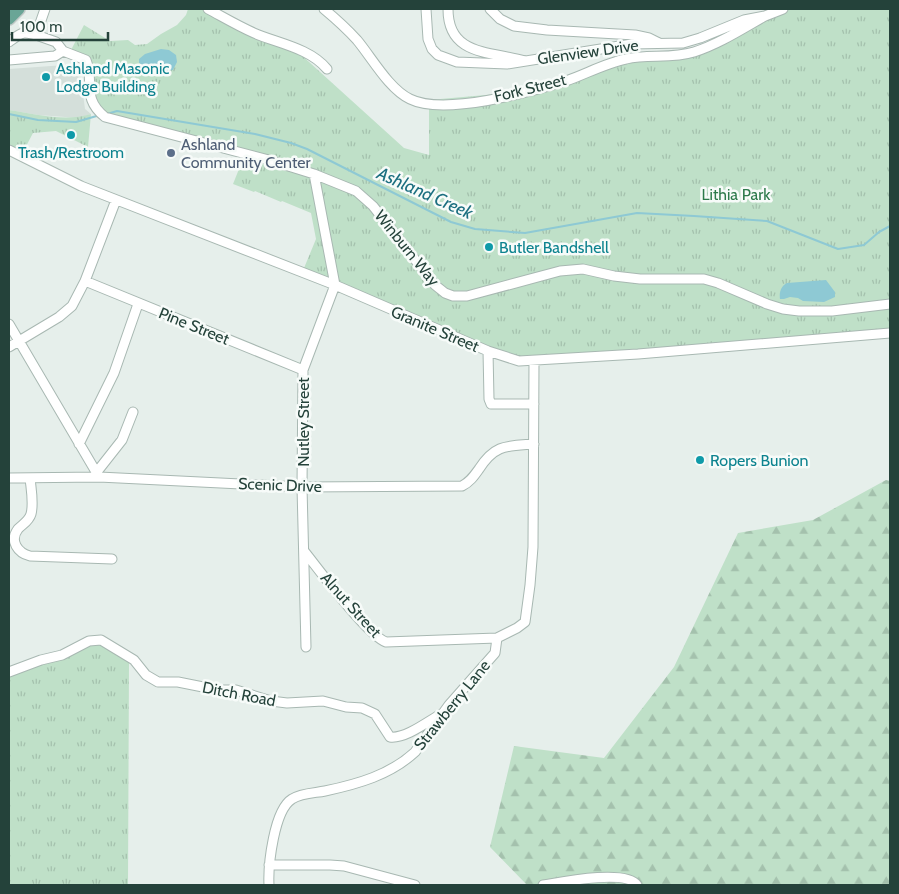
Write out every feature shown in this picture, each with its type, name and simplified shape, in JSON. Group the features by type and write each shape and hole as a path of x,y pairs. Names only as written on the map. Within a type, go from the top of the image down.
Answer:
{"main road":[{"path":"9,19 19,9"}],"street":[{"path":"40,36 36,30 45,9"},
{"path":"208,9 252,32 312,55 322,62 327,69"},
{"name":"Fork Street","path":"324,9 345,27 389,81 405,96 419,102 452,105 467,104 528,92 625,59 694,52 714,44 764,16"},
{"name":"Glenview Drive","path":"426,9 428,39 432,49 438,55 446,59 470,63 507,64 632,44 663,44 691,41 744,20 764,16 783,9"},
{"path":"448,9 450,28 462,44 478,50 527,61"},
{"path":"490,9 500,19 514,26 547,30 636,35 663,44"},
{"path":"9,42 24,32 40,36"},
{"name":"Winburn Way","path":"40,36 56,42 63,51 86,60 90,98 100,113 107,118 269,160 314,174 361,194 373,206 430,280 439,289 453,296 467,296 574,269 640,279 704,278 767,304 799,311 832,312 890,304"},
{"path":"9,60 55,56 63,51"},
{"name":"Granite Street","path":"10,155 81,186 335,285 488,351 519,362 890,333"},
{"path":"314,174 335,285"},
{"path":"9,347 68,311 85,281 116,200"},
{"name":"Pine Street","path":"85,281 303,370"},
{"name":"Nutley Street","path":"306,647 302,487 303,370 335,285"},
{"path":"79,444 114,373 138,304"},
{"path":"9,324 98,475 122,440 133,412"},
{"path":"488,351 489,399 491,404 534,404"},
{"path":"497,638 517,628 524,622 526,616 533,547 534,362"},
{"name":"Scenic Drive","path":"9,478 98,475 302,487 462,486 471,480 486,459 498,449 534,444"},
{"path":"30,478 31,512 27,521 16,534 15,544 18,550 30,556 112,559"},
{"name":"Alnut Street","path":"304,551 362,622 380,640 395,642 497,638"},
{"name":"Strawberry Lane","path":"269,885 269,865 276,829 281,815 290,800 374,778 415,752 441,714 495,653 497,638"},
{"name":"Ditch Road","path":"9,672 41,660 62,655 89,642 102,640 134,660 146,675 153,680 218,690 236,690 271,701 287,703 323,701 346,708 362,708 375,714 390,736 395,737 407,734 441,714"},
{"path":"269,865 344,866 416,885"},
{"path":"543,885 586,878 611,878 632,880 637,885"}],"shaded area":[{"path":"79,64 85,109 91,114 79,118 38,115 9,110 9,69"}],"green space":[{"name":"Lithia Park","path":"188,9 218,9 298,52 404,148 429,155 429,100 497,94 558,80 609,60 673,53 704,46 769,9 890,9 890,333 526,362 302,273 316,239 311,213 233,184 245,154 98,111 88,67 71,50 84,25 110,41 128,40 135,45 147,44 177,25 186,15"},
{"path":"9,110 61,117 91,114 88,147 56,131 33,133 22,154 9,146"},
{"path":"886,480 890,481 890,885 527,885 490,847 514,746 604,758 674,667 738,533 813,520"},
{"path":"95,642 117,652 129,663 128,885 9,885 9,675"}],"water":[{"path":"161,49 169,50 176,55 177,62 173,70 156,72 139,63 139,59 145,54"},
{"path":"826,280 835,292 835,297 824,302 803,301 790,297 780,299 781,290 787,283"}],"waterway":[{"name":"Ashland Creek","path":"107,114 117,111 255,134 291,143 307,149 451,222 475,229 525,233 637,213 694,216 767,221 838,249 864,245 879,232 890,226"},
{"name":"Ashland Creek","path":"9,114 38,120 76,122 100,115"}],"place":[{"name":"Ashland Masonic Lodge Building","path":"46,77"},
{"name":"Trash/Restroom","path":"71,135"},
{"name":"Ashland Community Center","path":"171,153"},
{"name":"Butler Bandshell","path":"489,247"},
{"name":"Ropers Bunion","path":"700,460"}]}
